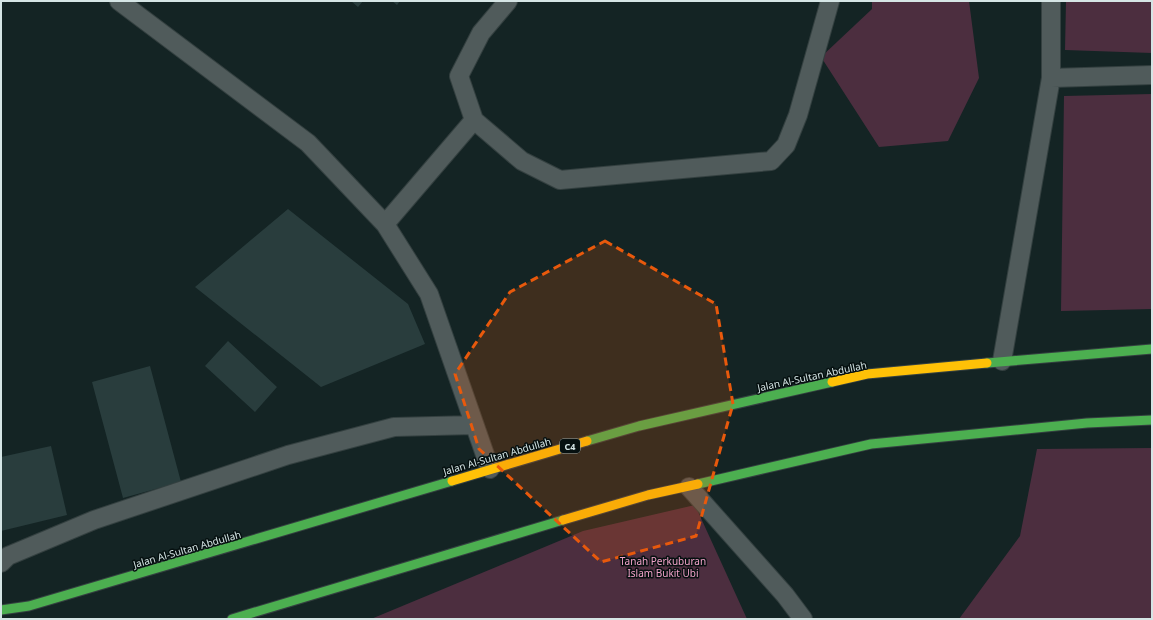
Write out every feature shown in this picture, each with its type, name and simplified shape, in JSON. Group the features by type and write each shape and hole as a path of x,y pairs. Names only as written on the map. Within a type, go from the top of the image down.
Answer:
{"main road":[{"name":"Jalan Al-Sultan Abdullah","path":"1,610 37,604 639,426 867,374 1088,353 1152,349"},
{"path":"232,619 648,495 689,487 870,444 1087,423 1152,420"}],"lane":[{"path":"119,1 216,72 308,143 385,224 429,294 490,469"},
{"path":"508,1 481,33 458,76 474,120 522,161 560,180 771,161 786,145 798,115 830,1"},
{"path":"1002,361 1051,78 1051,1"},
{"path":"1051,78 1152,75"},
{"path":"385,224 474,120"},
{"path":"1,563 8,556 94,520 288,455 394,427 474,425"},
{"path":"689,487 785,595 803,619"}],"highlighted area":[{"path":"605,241 716,304 733,404 696,536 601,562 479,449 455,374 510,292"}],"green space":[{"path":"872,1 969,1 979,78 948,141 879,147 821,57 872,9"},
{"path":"1066,1 1152,1 1152,53 1065,50"},
{"path":"1152,94 1152,309 1061,311 1064,96"},
{"path":"1152,448 1152,619 959,619 1020,536 1037,449"},
{"name":"Tanah Perkuburan Islam Bukit Ubi","path":"695,505 747,619 371,619 583,531"}],"building":[{"path":"351,1 363,1 358,7"},
{"path":"392,1 400,1 397,5"},
{"path":"288,209 408,304 425,344 321,387 195,287"},
{"path":"228,341 277,387 255,412 205,366"},
{"path":"150,366 181,482 123,498 92,382"},
{"path":"51,446 67,515 1,531 1,457"}],"traffic: fast":[{"path":"987,363 1152,349"},
{"path":"587,441 639,426 832,382"},
{"path":"698,484 871,444 1087,423 1152,420"},
{"path":"1,610 29,606 452,481"},
{"path":"232,619 563,520"}],"traffic: slow":[{"path":"832,382 867,374 987,363"},
{"path":"452,481 587,441"},
{"path":"563,520 648,495 698,484"}]}
